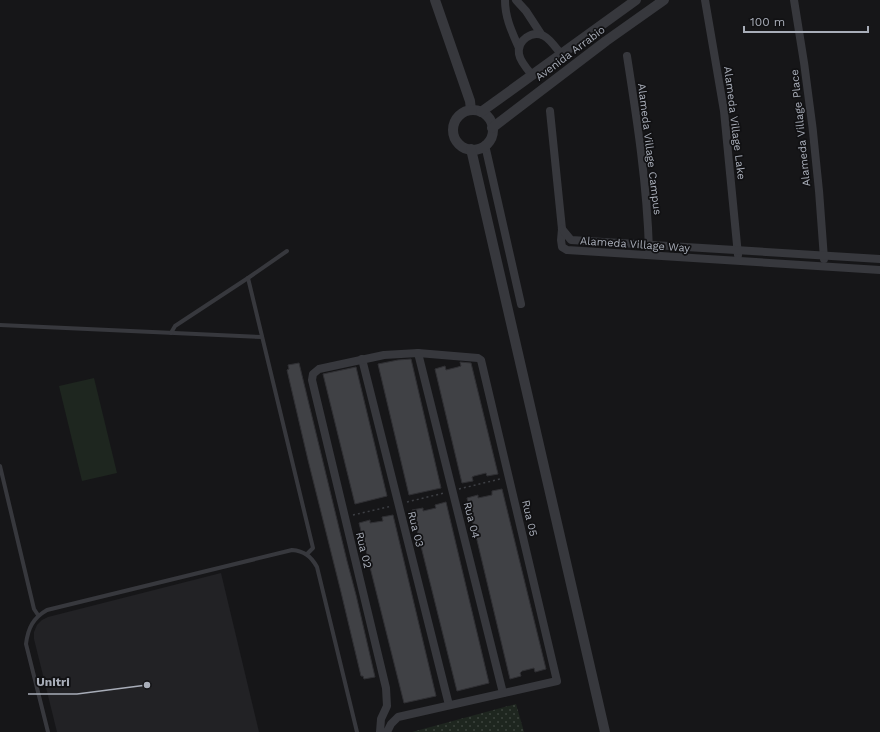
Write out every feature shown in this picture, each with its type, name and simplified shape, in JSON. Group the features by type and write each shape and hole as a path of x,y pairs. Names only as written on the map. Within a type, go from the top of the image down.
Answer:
{"street":[{"path":"435,0 470,101 476,111 489,119 492,128 491,137 485,145 476,149 466,148 454,138 453,127 457,118 465,111 476,111"},
{"path":"506,0 505,10 508,22 519,48 520,59 532,75"},
{"path":"516,0 526,11 541,34 546,37 561,54"},
{"name":"Avenida Arrabio","path":"476,111 532,75 636,0"},
{"name":"Avenida Arrabio","path":"492,128 606,41 664,0"},
{"name":"Alameda Village Lake","path":"705,0 724,111 739,261"},
{"name":"Alameda Village Place","path":"794,0 802,44 814,144 824,266"},
{"path":"598,27 606,41"},
{"path":"519,48 521,43 530,35 541,34"},
{"name":"Alameda Village Campus","path":"627,56 641,147 650,256"},
{"path":"550,111 562,229"},
{"path":"485,145 521,304"},
{"path":"471,149 605,732"},
{"name":"Alameda Village Way","path":"562,229 571,240 880,258"},
{"name":"Alameda Village Way","path":"562,229 562,247 567,250 880,270"},
{"path":"362,359 384,355 418,352"},
{"name":"Rua 05","path":"418,352 475,357 481,360 557,681 503,693"},
{"name":"Rua 04","path":"418,352 503,693"},
{"name":"Rua 02","path":"362,359 319,369 313,374 312,380 386,688 387,706 381,719 380,732"},
{"name":"Rua 03","path":"362,359 449,705"},
{"path":"387,732 391,724 398,716 503,693"},
{"path":"387,706 398,716"},
{"path":"381,719 391,724"}],"lane":[{"path":"171,333 175,326 287,251"},
{"path":"248,278 313,548 307,554"},
{"path":"0,326 262,337"},
{"path":"0,466 34,609 38,615"},
{"path":"48,732 26,644 31,623 38,615 47,610 292,550 307,554 317,567 357,732"}],"path":[{"path":"345,517 509,477"}],"shaded area":[{"path":"94,378 117,473 82,481 59,386"},
{"path":"221,573 259,732 57,732 34,639 34,632 37,625 42,620 48,617"},
{"path":"516,704 524,732 412,732"}],"building":[{"path":"411,359 441,488 409,495 378,364"},
{"path":"460,362 471,363 498,474 487,476 486,473 474,476 472,477 473,481 462,483 435,369 445,366 446,370 458,367 461,366"},
{"path":"299,363 375,677 364,679 363,676 361,676 308,460 287,370 289,369 288,365"},
{"path":"356,367 387,496 355,504 323,374"},
{"path":"502,489 546,669 535,672 534,668 522,671 520,673 521,676 510,679 467,498 478,495 478,498 492,495 492,491"},
{"path":"446,502 489,683 457,691 412,510 423,508 423,511 436,508 435,505"},
{"path":"393,515 436,696 404,703 359,523 370,520 370,523 383,521 382,517"}],"place":[{"name":"Unitri","path":"147,685"}]}
